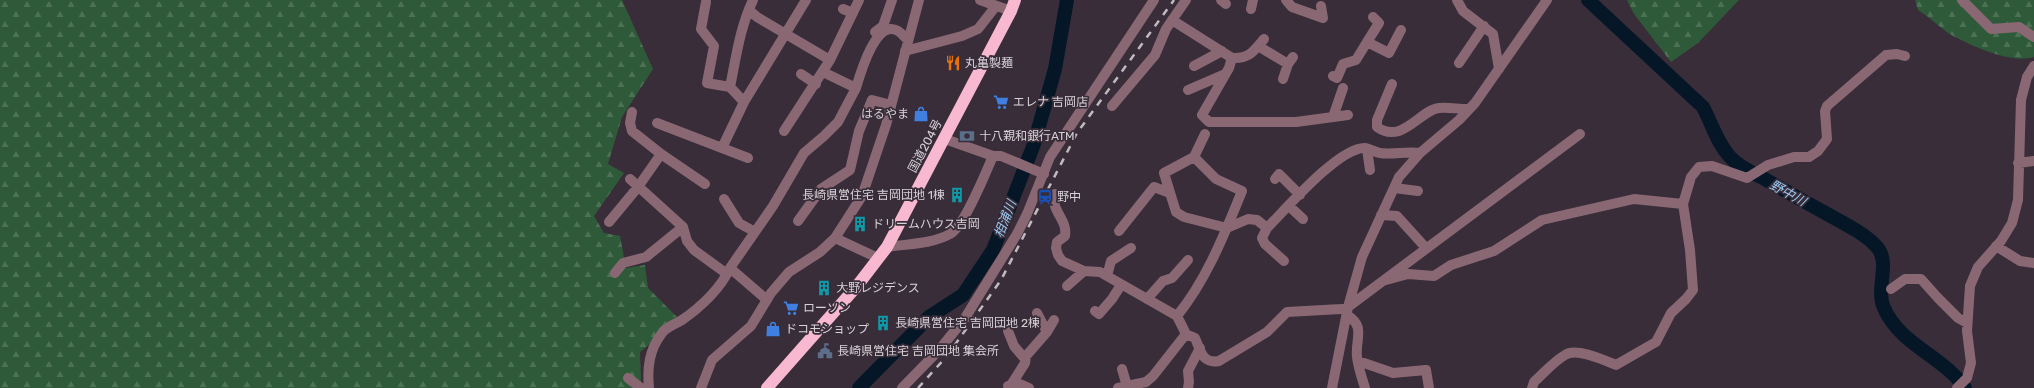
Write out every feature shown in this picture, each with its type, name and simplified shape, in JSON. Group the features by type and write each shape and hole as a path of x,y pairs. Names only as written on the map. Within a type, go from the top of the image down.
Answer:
{"highway":[{"name":"国道204号","path":"767,388 857,286 886,246 945,139 1013,6"}],"street":[{"path":"730,87 740,38 753,0"},
{"path":"722,148 744,102 806,0"},
{"path":"784,131 816,84 830,60 859,0"},
{"path":"649,388 647,371 650,356 663,331 694,312 724,280 728,271 773,206 804,152 824,136 838,122 855,85 866,47 876,31 883,26 892,0"},
{"path":"701,388 712,360 750,326 766,300 789,272 820,252 835,238 862,196 891,105 919,0"},
{"path":"980,0 996,6 1013,6"},
{"path":"902,388 940,349 965,318 1017,234 1027,214 1050,157 1154,0"},
{"path":"1112,106 1155,55 1172,20 1186,0"},
{"path":"1286,0 1292,7 1323,18 1321,6"},
{"path":"1457,0 1463,12 1493,34 1499,69"},
{"path":"1332,388 1347,311 1362,258 1399,177 1420,153 1459,120 1467,109 1475,103 1547,0"},
{"path":"1962,0 1991,29 2019,26 2034,37"},
{"path":"706,2 701,29 714,46 707,83 730,87 744,102"},
{"path":"905,51 962,36 978,29 996,6"},
{"path":"843,9 853,13"},
{"path":"749,10 757,17 830,60"},
{"path":"1333,76 1337,78 1344,60 1356,60 1379,23 1373,17"},
{"path":"1172,20 1196,37 1232,58 1241,58 1252,53 1261,43 1290,61 1283,79"},
{"path":"1460,63 1472,52 1484,26"},
{"path":"855,85 867,67 870,50 885,30 897,30 908,40"},
{"path":"1367,42 1389,53 1401,30"},
{"path":"1194,66 1222,51"},
{"path":"1532,388 1534,382 1565,354 1573,352 1590,355 1616,365 1656,342 1671,313 1686,300 1693,290 1690,250 1683,204 1691,177 1699,167 1712,166 1747,178 1768,165 1794,157 1809,157 1818,151 1827,139 1825,111 1827,106 1886,55 1897,54 1905,56"},
{"path":"1232,58 1226,74 1202,115 1209,122 1296,122 1348,115"},
{"path":"1957,388 1967,378 1970,363 1967,323 1970,286 1978,267 1996,246 2012,223 2018,200 2021,100 2028,77 2034,66"},
{"path":"823,72 855,85"},
{"path":"801,74 816,84"},
{"path":"1188,90 1226,74"},
{"path":"1392,84 1377,120 1377,127 1381,130 1399,131 1412,125 1438,108 1467,109"},
{"path":"1333,117 1343,88"},
{"path":"798,222 821,189 850,170 859,131 872,100 891,105"},
{"path":"632,112 630,123 632,131 661,154 705,184"},
{"path":"657,123 748,158"},
{"path":"1205,134 1194,157 1164,173 1176,212 1184,217 1227,228 1248,219 1257,220 1267,228"},
{"path":"1347,311 1381,281 1580,134"},
{"path":"945,139 997,156 1044,174"},
{"path":"1284,261 1265,244 1262,238 1263,232 1332,162 1353,151 1367,149 1379,153 1408,151 1420,153"},
{"path":"1367,149 1370,170"},
{"path":"609,222 638,188 661,154"},
{"path":"886,246 941,238 952,234 972,203 997,156"},
{"path":"1177,316 1192,297 1205,275 1242,191 1216,179 1194,157"},
{"path":"2018,163 2034,161"},
{"path":"1275,179 1279,174 1300,195"},
{"path":"630,179 638,188 683,227 687,241 694,250 728,271 766,300"},
{"path":"1119,231 1154,187 1170,192"},
{"path":"1394,188 1418,191"},
{"path":"1055,194 1053,201 1056,212 1066,225 1065,236 1057,242 1056,248 1062,261 1084,271 1100,272 1177,316 1186,334 1195,338 1205,359 1211,362 1219,361 1267,332 1287,312 1341,309 1347,311 1356,320 1359,328 1357,357 1365,388"},
{"path":"724,199 740,223 755,232"},
{"path":"1381,281 1408,274 1434,276 1451,265 1494,251 1542,220 1634,199 1683,204"},
{"path":"1288,206 1302,219"},
{"path":"1381,215 1397,216 1426,248"},
{"path":"615,273 623,263 646,257 683,227"},
{"path":"835,238 878,258"},
{"path":"1996,246 2020,261 2034,263"},
{"path":"1107,276 1112,262 1131,248"},
{"path":"1147,299 1163,281 1172,278 1178,267 1188,260"},
{"path":"1067,286 1084,271"},
{"path":"1891,289 1905,279 1921,279 1958,318 1967,323"},
{"path":"1095,311 1099,314 1112,299 1121,285"},
{"path":"1037,313 1047,332"},
{"path":"1008,387 1025,363 1026,356 1047,332 1054,320"},
{"path":"1008,331 1014,346 1025,359"},
{"path":"1122,369 1122,387 1146,382 1158,372 1186,334"},
{"path":"1188,388 1188,371 1200,348"},
{"path":"1358,363 1364,363 1393,373 1426,370 1429,388"},
{"path":"628,378 641,388"},
{"path":"1008,387 1020,384 1029,388"}],"green space":[{"path":"0,0 622,0 653,69 622,117 608,164 624,173 594,216 604,233 620,236 626,268 645,265 648,288 680,320 640,352 641,380 638,388 0,388"},
{"path":"1627,0 1739,0 1698,43 1671,62 1634,14"},
{"path":"1915,0 2034,0 2034,57 2025,59 2004,56 1983,50 1963,41 1950,34 1918,10"}],"waterway":[{"name":"相浦川","path":"859,388 929,317 963,295 993,250 1034,144 1055,69 1067,0"},
{"name":"野中川","path":"1588,0 1703,107 1725,152 1737,164 1854,229 1877,247 1881,253 1883,261 1882,301 1891,321 1900,332 1945,367 1965,388"}],"railway":[{"path":"918,388 947,356 1001,280 1077,133 1174,0"}],"place":[{"name":"丸亀製麺","path":"953,63"},
{"name":"エレナ 吉岡店","path":"1001,102"},
{"name":"はるやま","path":"921,114"},
{"name":"十八親和銀行ATM","path":"967,136"},
{"name":"長崎県営住宅 吉岡団地 1棟","path":"957,195"},
{"name":"野中","path":"1045,197"},
{"name":"ドリームハウス吉岡","path":"860,224"},
{"name":"大野レジデンス","path":"824,288"},
{"name":"ローソン","path":"791,308"},
{"name":"長崎県営住宅 吉岡団地 2棟","path":"883,323"},
{"name":"ドコモショップ","path":"773,329"},
{"name":"長崎県営住宅 吉岡団地 集会所","path":"825,351"}]}
